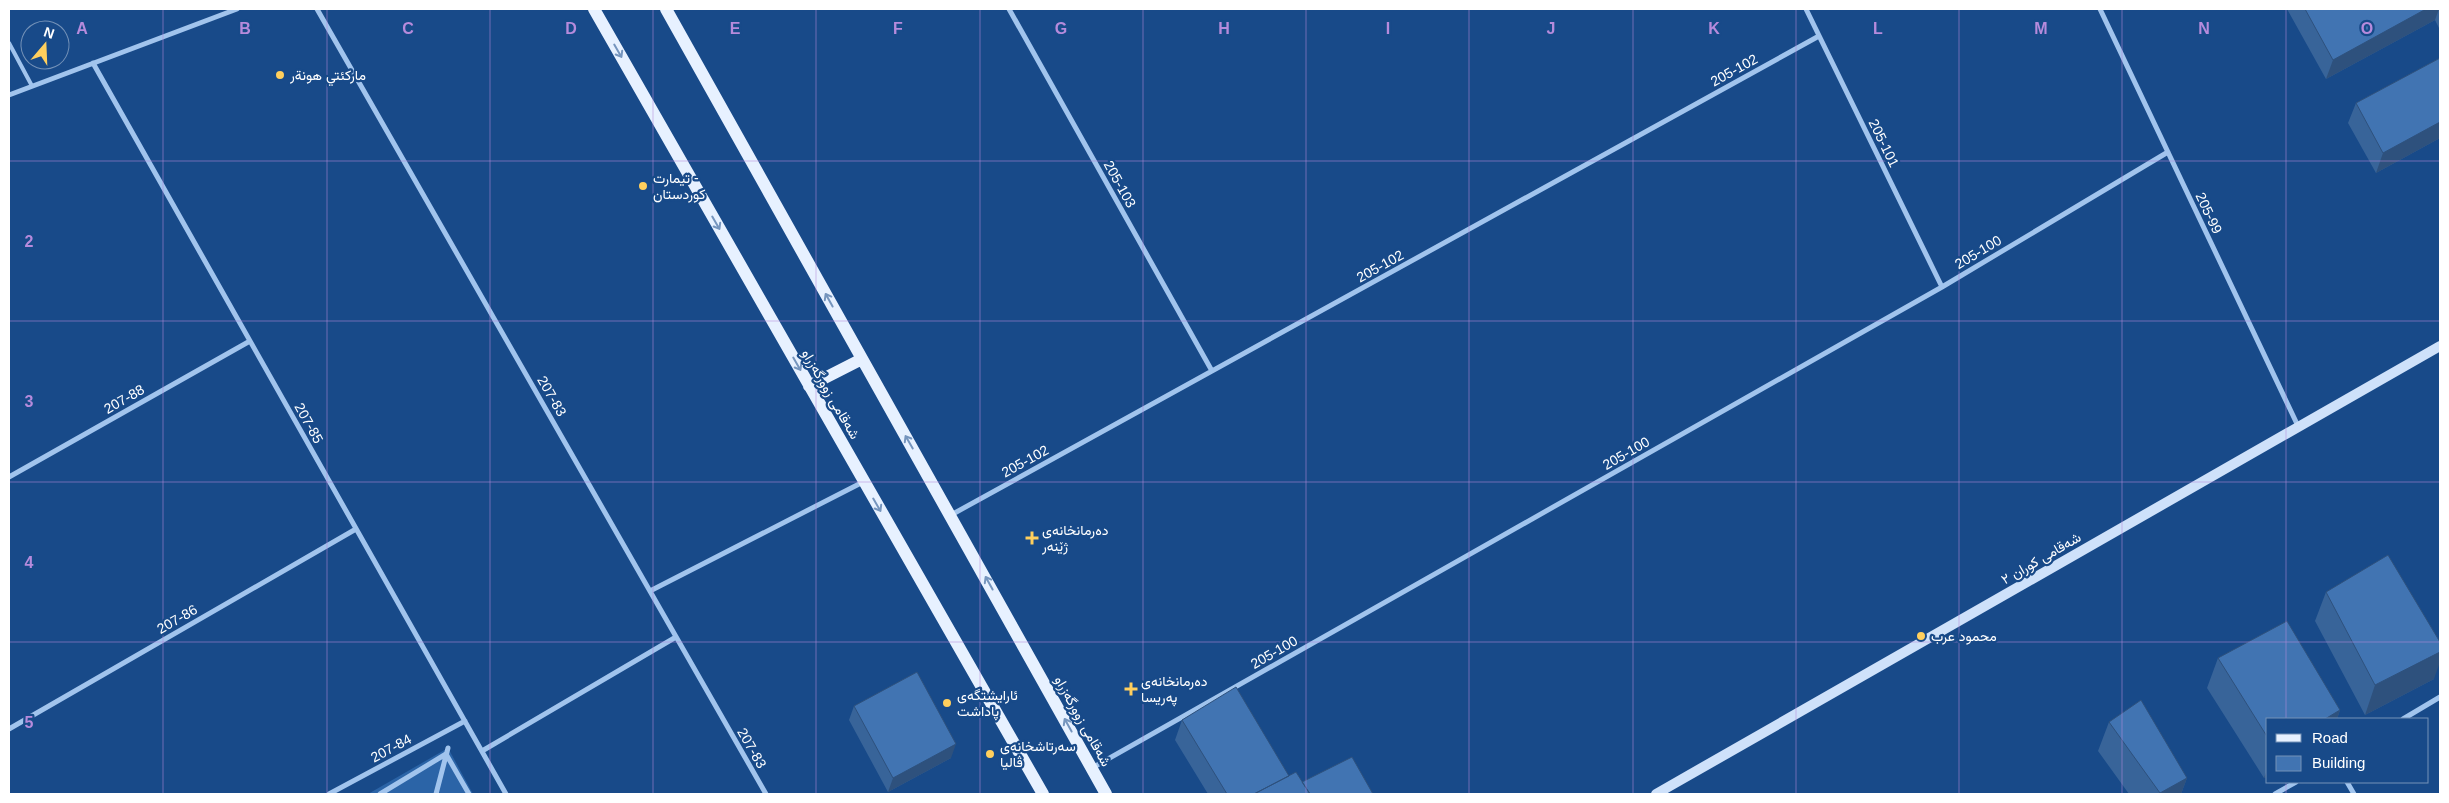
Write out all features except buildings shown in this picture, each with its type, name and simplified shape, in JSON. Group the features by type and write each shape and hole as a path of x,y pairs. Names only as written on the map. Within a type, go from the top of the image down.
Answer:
{"main road":[{"name":"شەقامی زوورگەزراو","path":"594,9 1042,794"},
{"name":"شەقامی زوورگەزراو","path":"666,9 1106,794"},
{"path":"810,386 862,359"}],"street":[{"path":"9,95 238,9"},
{"name":"207-83","path":"317,9 766,794"},
{"name":"205-103","path":"1009,9 1212,371"},
{"name":"205-101","path":"1806,9 1942,287"},
{"name":"205-99","path":"2100,9 2298,426"},
{"name":"205-102","path":"951,515 1819,36"},
{"name":"207-85","path":"93,63 506,794"},
{"name":"205-100","path":"1092,768 1942,287 2168,152"},
{"name":"207-88","path":"9,477 250,341"},
{"name":"شەقامی کوران ٢","path":"1656,794 2440,346"},
{"path":"650,591 864,481"},
{"name":"207-86","path":"9,729 356,529"},
{"path":"482,751 676,637"},
{"path":"2405,718 2440,697"},
{"name":"207-84","path":"329,794 465,721"},
{"path":"436,794 448,748"},
{"path":"380,794 446,754"},
{"path":"446,754 469,794"},
{"path":"2275,794 2294,783"},
{"path":"2348,783 2354,794"}],"lane":[{"path":"9,43 32,86"}],"shaded area":[{"path":"448,748 473,794 368,794"}],"place":[{"name":"ماركئتي هونةر","path":"280,75"},
{"name":"تیمارت - کوردستان","path":"643,186"},
{"name":"دەرمانخانەی ژێنەر","path":"1032,538"},
{"name":"محمود عرب","path":"1921,636"},
{"name":"دەرمانخانەی پەریسا","path":"1131,689"},
{"name":"ئارایشتگەی پاداشت","path":"947,703"},
{"name":"سەرتاشخانەی ڤالیا","path":"990,754"}]}
